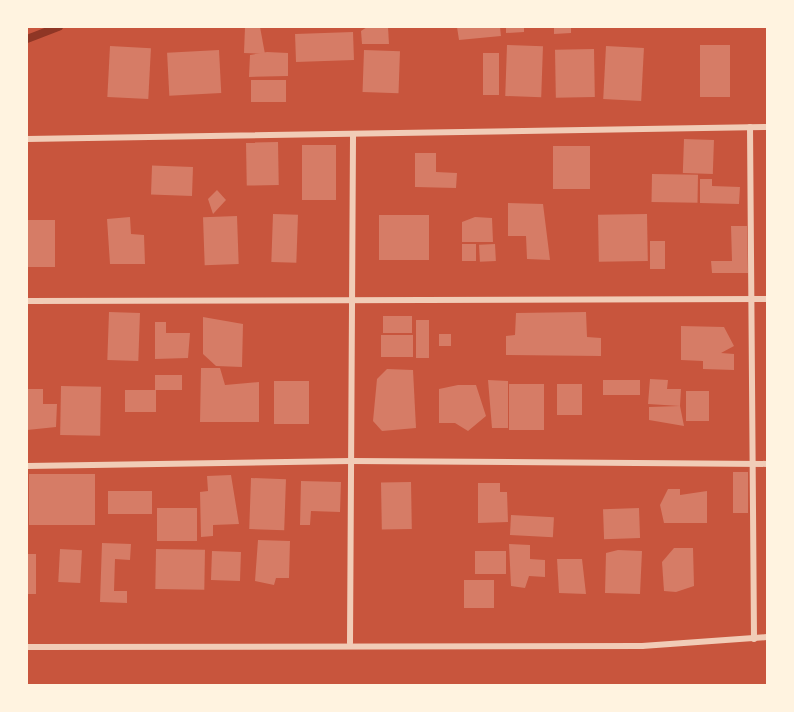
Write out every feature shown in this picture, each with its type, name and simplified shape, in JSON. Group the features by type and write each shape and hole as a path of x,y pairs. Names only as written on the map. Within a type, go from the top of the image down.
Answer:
{"street":[{"path":"750,128 750,465 754,639"},
{"path":"27,138 767,128"},
{"path":"350,643 353,134"},
{"path":"27,301 767,299"},
{"path":"27,466 351,461 767,464"},
{"path":"27,647 350,643 642,646 767,637"}],"building":[{"path":"245,27 260,27 265,54 244,53"},
{"path":"367,27 388,27 389,44 362,44 361,31"},
{"path":"457,27 500,27 501,36 459,40"},
{"path":"506,27 524,27 524,32 506,33"},
{"path":"554,27 571,27 571,33 554,34"},
{"path":"353,32 354,60 296,62 295,34"},
{"path":"507,45 543,46 541,97 505,96"},
{"path":"700,45 730,45 730,97 700,97"},
{"path":"110,46 151,48 148,99 107,97"},
{"path":"606,46 644,48 641,101 603,99"},
{"path":"594,49 595,97 556,98 555,50"},
{"path":"219,50 221,93 169,96 167,53"},
{"path":"364,50 400,51 399,93 363,92"},
{"path":"267,52 288,53 288,76 249,77 250,55"},
{"path":"483,53 499,53 499,95 483,95"},
{"path":"251,80 286,80 286,102 251,102"},
{"path":"684,139 714,140 713,174 683,173"},
{"path":"278,142 279,185 247,186 246,143"},
{"path":"302,145 336,145 336,200 302,200"},
{"path":"553,146 590,146 590,189 553,189"},
{"path":"415,153 436,153 436,172 457,173 456,188 415,187"},
{"path":"152,166 193,167 192,196 151,195"},
{"path":"652,174 698,175 698,203 652,202"},
{"path":"700,179 712,179 712,186 740,187 739,204 700,203"},
{"path":"217,190 226,200 213,214 208,199"},
{"path":"508,203 543,204 550,260 527,259 526,236 508,236"},
{"path":"273,214 298,215 296,263 271,262"},
{"path":"647,214 648,261 599,262 598,215"},
{"path":"379,215 429,215 429,260 379,260"},
{"path":"237,216 239,264 205,265 203,217"},
{"path":"130,217 131,234 144,235 145,264 110,264 107,219"},
{"path":"475,217 492,218 493,242 462,242 462,222"},
{"path":"27,220 55,220 55,267 27,267"},
{"path":"731,226 747,226 748,273 712,273 711,261 732,261"},
{"path":"650,241 665,241 665,269 650,269"},
{"path":"462,244 476,244 476,261 462,261"},
{"path":"495,244 496,261 480,262 479,245"},
{"path":"109,312 140,313 138,361 107,360"},
{"path":"586,312 587,337 601,338 601,356 506,355 506,336 515,335 516,313"},
{"path":"383,316 412,316 412,333 383,333"},
{"path":"203,317 243,324 242,367 216,366 203,354"},
{"path":"416,320 429,320 429,358 416,358"},
{"path":"155,322 166,322 166,333 190,333 188,358 155,359"},
{"path":"681,326 724,327 734,346 721,353 734,354 734,370 703,369 703,361 681,360"},
{"path":"439,334 451,334 451,346 439,346"},
{"path":"381,335 413,335 413,357 381,357"},
{"path":"201,368 220,368 225,385 259,382 259,422 200,422"},
{"path":"387,369 413,370 416,428 382,431 373,421 377,379"},
{"path":"155,375 182,375 182,390 155,390"},
{"path":"650,379 668,380 667,389 681,389 680,406 648,404"},
{"path":"488,380 508,381 508,428 492,428"},
{"path":"603,380 640,380 640,395 603,395"},
{"path":"274,381 309,381 309,424 274,424"},
{"path":"509,384 544,384 544,430 509,430"},
{"path":"557,384 582,384 582,415 557,415"},
{"path":"458,385 476,385 486,416 468,431 455,423 439,423 439,389"},
{"path":"61,386 101,387 100,436 60,435"},
{"path":"27,389 43,389 43,404 57,404 56,427 27,430"},
{"path":"125,390 156,390 156,412 125,412"},
{"path":"686,391 709,391 709,421 686,421"},
{"path":"680,406 684,426 649,420 649,407"},
{"path":"733,472 748,472 748,513 733,513"},
{"path":"29,474 95,474 95,525 29,525"},
{"path":"231,475 239,524 213,525 213,536 201,537 200,492 208,491 207,476"},
{"path":"251,478 286,479 284,530 249,529"},
{"path":"301,481 341,482 340,512 311,511 310,525 300,525"},
{"path":"411,482 412,529 382,530 381,483"},
{"path":"478,483 500,483 500,492 507,492 508,522 478,523"},
{"path":"668,489 680,489 680,495 707,491 707,523 664,523 660,505"},
{"path":"108,491 152,491 152,514 108,514"},
{"path":"157,508 197,508 197,541 157,541"},
{"path":"639,508 640,538 604,539 603,509"},
{"path":"511,515 554,517 553,537 510,535"},
{"path":"258,540 290,541 289,578 276,578 274,585 255,581"},
{"path":"102,543 131,544 130,560 115,559 114,591 127,591 127,603 100,602"},
{"path":"509,544 530,545 530,559 545,560 545,577 529,576 525,588 511,586"},
{"path":"674,548 693,548 694,586 676,592 664,591 662,562"},
{"path":"60,549 82,550 80,583 58,582"},
{"path":"156,549 205,550 204,590 155,589"},
{"path":"618,550 642,551 640,594 605,593 606,553"},
{"path":"212,551 241,552 240,581 211,580"},
{"path":"475,551 506,551 506,574 475,574"},
{"path":"27,554 36,554 36,594 27,594"},
{"path":"557,559 582,559 586,594 559,593"},
{"path":"464,580 494,580 494,608 464,608"}],"waterway":[{"path":"27,39 59,27"}]}
